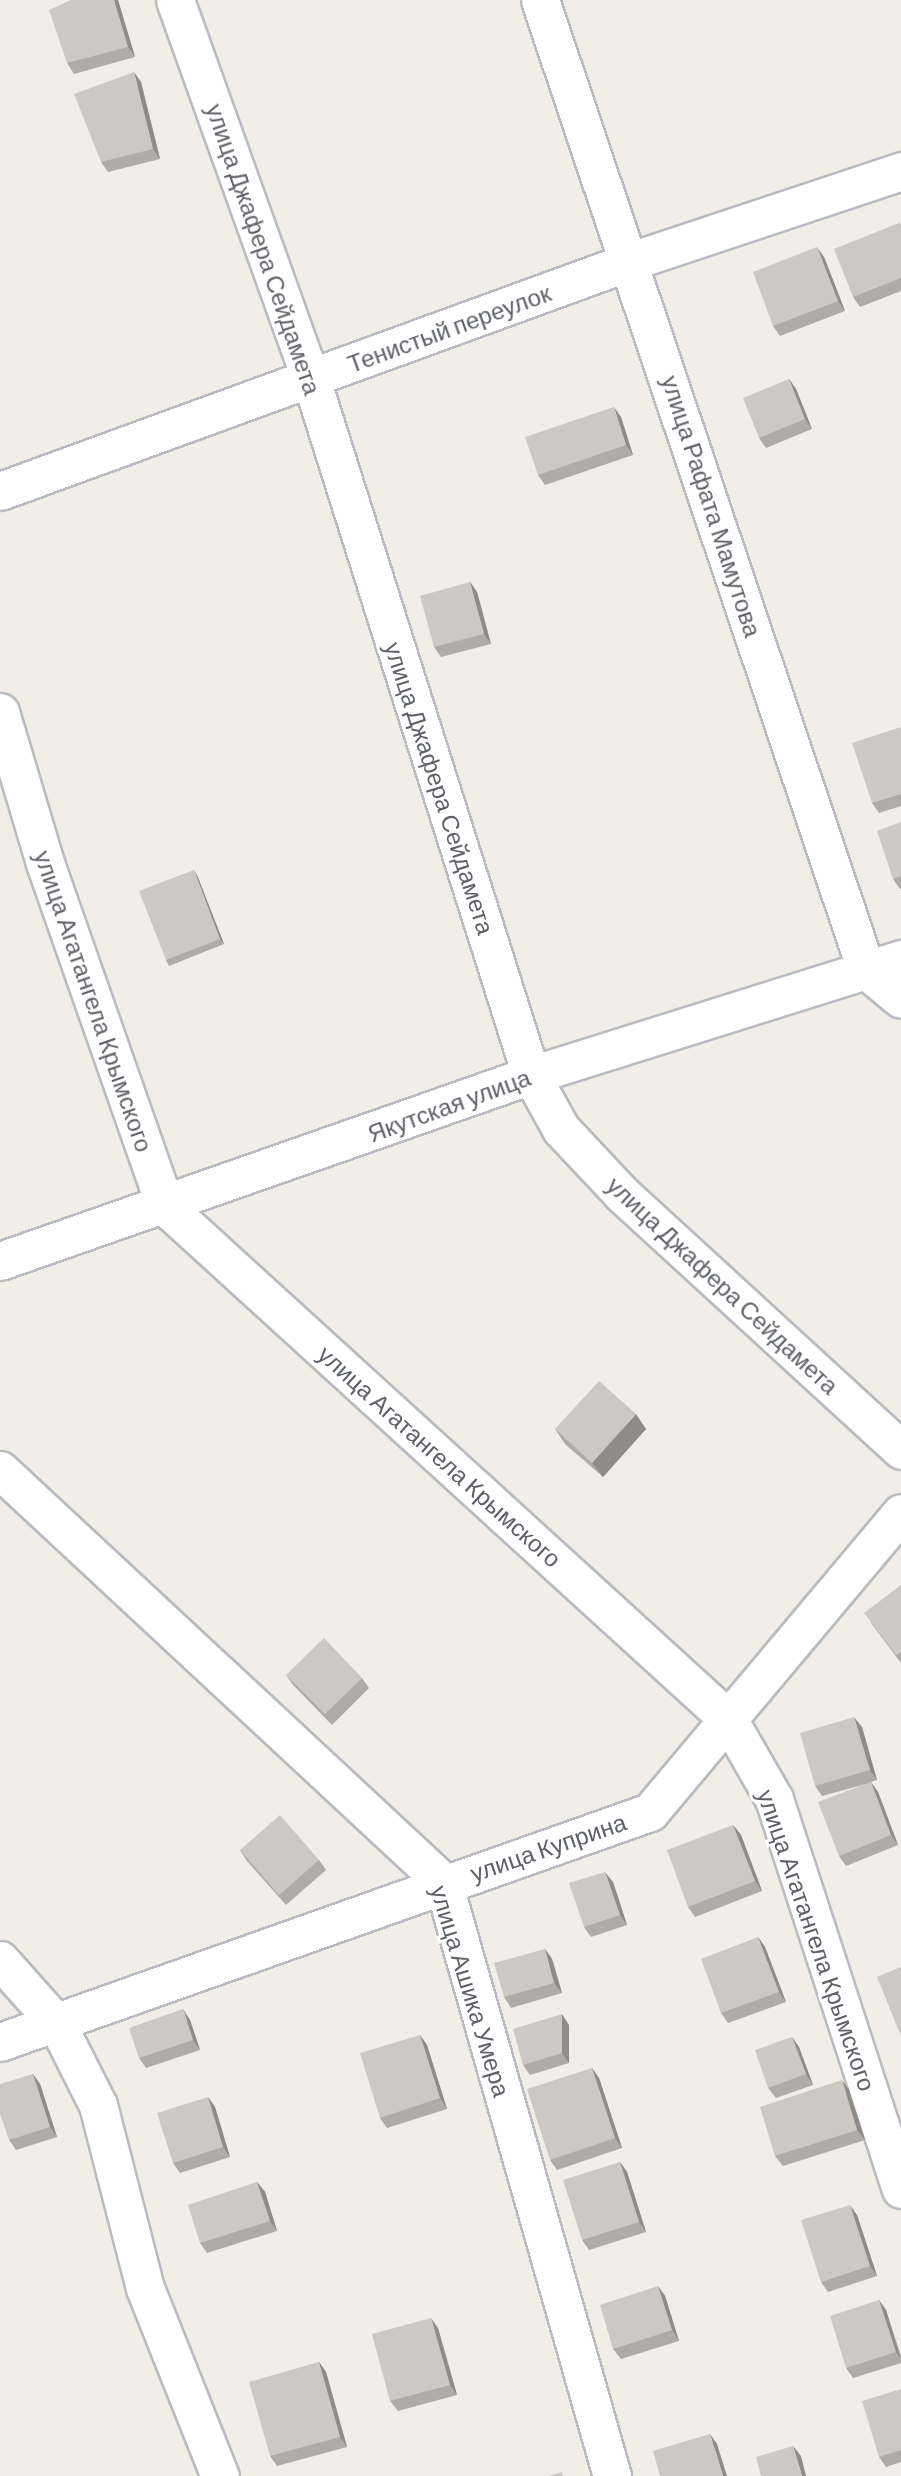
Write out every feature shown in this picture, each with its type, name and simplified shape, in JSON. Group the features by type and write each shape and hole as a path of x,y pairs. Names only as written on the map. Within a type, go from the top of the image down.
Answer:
{"street":[{"name":"улица Джафера Сейдамета","path":"175,0 311,379 531,1075 561,1129 622,1194 901,1450"},
{"name":"улица Рафата Мамутова","path":"540,0 631,261 866,970"},
{"name":"Тенистый переулок","path":"0,491 631,261 901,171"},
{"name":"улица Агатангела Крымского","path":"0,712 45,863 166,1206 728,1719 774,1799 901,2189"},
{"name":"Якутская улица","path":"0,1261 166,1206 531,1075 901,959"},
{"path":"866,970 901,999"},
{"name":"улица Ашика Умера","path":"0,1470 443,1882 612,2476"},
{"name":"улица Куприна","path":"0,2042 57,2024 443,1882 650,1812 901,1513"},
{"path":"0,1960 57,2024 98,2105 145,2287 220,2476"}],"building":[{"path":"71,0 114,0 128,47 67,63 49,10"},
{"path":"134,72 153,149 101,162 74,94"},
{"path":"899,223 901,278 853,297 834,249"},
{"path":"817,247 838,301 773,326 753,272"},
{"path":"789,379 805,419 759,438 743,398"},
{"path":"614,407 626,445 538,475 525,437"},
{"path":"470,582 484,634 434,647 420,596"},
{"path":"901,727 901,794 872,803 852,743"},
{"path":"901,822 901,876 893,879 877,831"},
{"path":"194,870 220,939 166,960 139,891"},
{"path":"599,1381 636,1414 592,1463 555,1429"},
{"path":"901,1585 901,1652 896,1655 864,1613"},
{"path":"324,1638 362,1678 325,1714 286,1675"},
{"path":"854,1717 870,1770 815,1786 800,1733"},
{"path":"871,1782 891,1835 839,1856 818,1802"},
{"path":"280,1815 319,1860 279,1895 240,1850"},
{"path":"733,1825 755,1881 688,1907 667,1850"},
{"path":"605,1872 620,1915 584,1927 569,1883"},
{"path":"758,1937 779,1992 721,2013 701,1959"},
{"path":"545,1949 554,1983 504,1997 494,1963"},
{"path":"901,1967 901,2036 877,1977"},
{"path":"183,2009 193,2040 139,2058 129,2028"},
{"path":"562,2014 562,2053 523,2065 513,2029"},
{"path":"420,2035 440,2098 380,2118 360,2053"},
{"path":"792,2037 806,2074 768,2088 755,2050"},
{"path":"592,2068 615,2138 550,2160 527,2089"},
{"path":"33,2074 50,2127 9,2140 0,2114 0,2084"},
{"path":"842,2080 857,2130 775,2156 760,2107"},
{"path":"208,2097 223,2147 173,2163 157,2113"},
{"path":"620,2162 639,2222 582,2240 563,2180"},
{"path":"257,2182 270,2221 200,2243 188,2205"},
{"path":"850,2205 870,2266 821,2282 801,2220"},
{"path":"658,2286 672,2330 613,2349 600,2305"},
{"path":"879,2300 896,2352 846,2368 830,2316"},
{"path":"431,2318 450,2385 390,2401 372,2334"},
{"path":"319,2362 340,2437 270,2456 249,2382"},
{"path":"901,2389 901,2450 879,2457 862,2401"},
{"path":"710,2434 723,2476 660,2476 653,2451"},
{"path":"793,2446 802,2476 761,2476 756,2457"}]}
